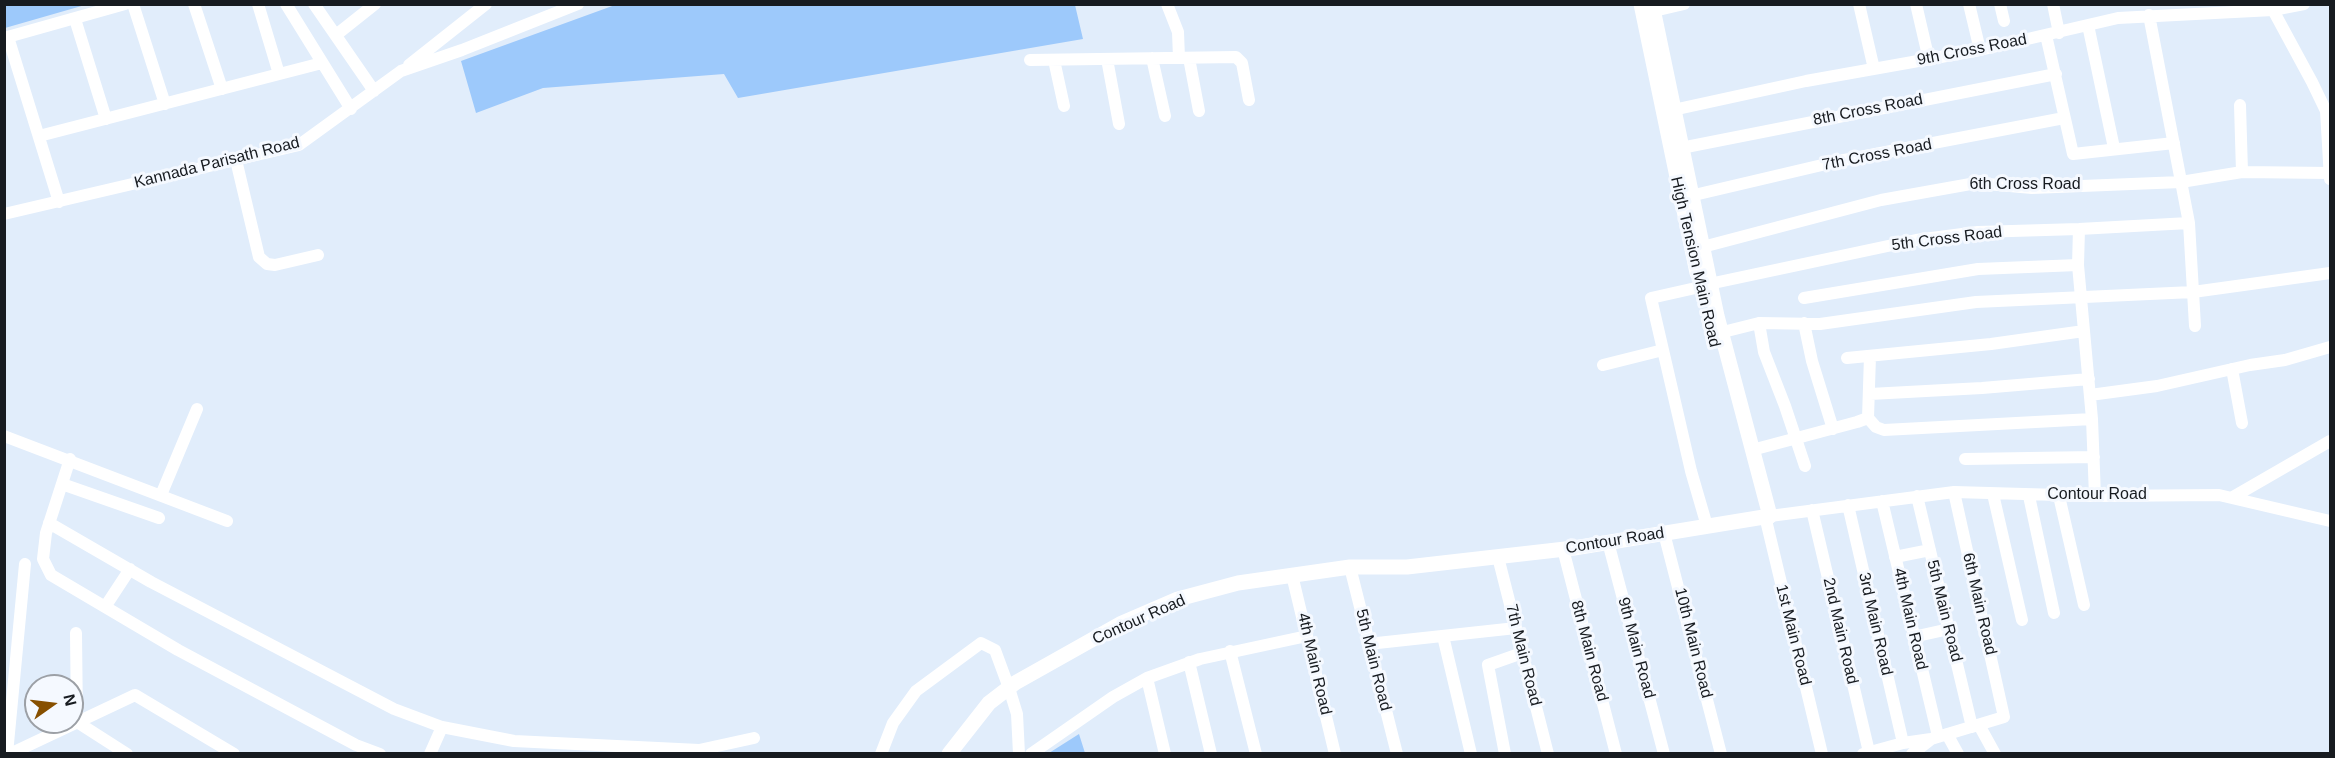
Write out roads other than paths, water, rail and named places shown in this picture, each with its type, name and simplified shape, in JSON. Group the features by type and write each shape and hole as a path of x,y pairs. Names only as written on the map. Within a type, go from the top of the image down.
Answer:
{"main road":[{"path":"1649,7 1681,148 1690,196 1696,249"},
{"name":"High Tension Main Road","path":"1649,7 1696,249 1716,334 1765,516"},
{"path":"1716,334 1752,450 1765,516"},
{"name":"Contour Road","path":"949,753 989,703 1009,688 1120,624 1178,599 1238,583 1292,575 1350,567 1407,567 1563,549 1765,516"}],"street":[{"path":"59,202 6,38 125,4"},
{"path":"133,4 165,104"},
{"path":"194,4 222,89"},
{"path":"258,4 279,74"},
{"path":"286,4 351,109"},
{"path":"314,4 374,91"},
{"path":"336,35 375,4"},
{"path":"401,71 486,4"},
{"name":"Kannada Parisath Road","path":"4,214 299,145 401,71 462,50 578,4"},
{"path":"1167,4 1178,32 1199,111"},
{"path":"1649,7 1684,4"},
{"path":"1859,4 1874,69"},
{"path":"1916,4 1929,60"},
{"path":"1969,4 1980,50"},
{"path":"2000,4 2004,21"},
{"path":"2053,4 2059,33"},
{"path":"2115,4 2118,18"},
{"name":"9th Cross Road","path":"1673,110 1806,81 1980,50 2118,18 2149,15 2174,9 2273,10 2304,4"},
{"path":"2273,10 2326,111 2331,180"},
{"path":"2149,15 2188,223 2195,326"},
{"path":"75,19 106,119"},
{"path":"2088,24 2114,148"},
{"path":"2046,35 2073,154 2174,143"},
{"path":"1030,60 1236,57 1240,59 1249,100"},
{"path":"1152,58 1165,116"},
{"path":"1107,59 1119,124"},
{"path":"1054,60 1064,106"},
{"path":"39,136 322,63"},
{"name":"8th Cross Road","path":"1681,148 1778,127 2056,75"},
{"path":"2240,105 2242,172"},
{"name":"7th Cross Road","path":"1690,196 1839,161 2064,117"},
{"path":"236,160 259,257 267,264 275,265 318,255"},
{"name":"6th Cross Road","path":"1696,249 1881,200 1976,183 2032,188 2181,182 2242,172 2330,173"},
{"name":"5th Cross Road","path":"1663,350 1651,298 1916,240 1978,232 2188,223"},
{"path":"2079,229 2078,265 2092,419 2095,496"},
{"path":"1804,298 1978,269 2078,265"},
{"path":"1716,334 1759,323 1820,324 1976,302 2193,292 2331,273"},
{"path":"1759,323 1764,352 1805,466"},
{"path":"1804,324 1812,361 1833,429"},
{"path":"1847,358 2084,332"},
{"path":"2090,395 2157,386 2285,360 2331,347"},
{"path":"1603,365 1663,350 1691,471 1707,526"},
{"path":"1870,356 1868,418 1876,427 1884,430 2092,419"},
{"path":"2232,369 2242,423"},
{"path":"1870,394 2089,379"},
{"path":"161,495 197,409"},
{"path":"1752,450 1868,418"},
{"path":"4,436 227,520"},
{"path":"2234,497 2331,441"},
{"path":"1965,459 2094,457"},
{"path":"70,459 49,523 43,559 51,575 178,650 356,745 380,753"},
{"path":"62,484 159,518"},
{"name":"Contour Road","path":"1765,516 1954,492 2059,496 2204,494 2234,497 2331,521"},
{"name":"6th Main Road","path":"1954,492 2004,717 1976,726"},
{"path":"1994,494 2022,620"},
{"path":"2029,495 2054,613"},
{"name":"5th Main Road","path":"1917,496 1949,629 1976,726 1995,753"},
{"path":"2059,496 2084,605"},
{"name":"4th Main Road","path":"1882,501 1939,737 1958,753"},
{"name":"3rd Main Road","path":"1848,505 1899,747"},
{"name":"2nd Main Road","path":"1812,510 1866,753"},
{"name":"1st Main Road","path":"1765,516 1822,753"},
{"path":"49,523 130,569 394,709 442,727 514,747 699,750 754,738"},
{"name":"10th Main Road","path":"1664,533 1721,753"},
{"name":"9th Main Road","path":"1608,542 1664,753"},
{"name":"8th Main Road","path":"1563,549 1616,753"},
{"path":"1895,557 1930,550"},
{"name":"7th Main Road","path":"1498,557 1548,753"},
{"path":"25,564 8,753 50,734"},
{"name":"5th Main Road","path":"1350,567 1397,753"},
{"path":"105,607 130,569"},
{"name":"4th Main Road","path":"1292,575 1335,753"},
{"path":"1368,644 1516,628"},
{"path":"1913,636 1949,629"},
{"path":"76,633 76,674"},
{"path":"1031,753 1113,696 1147,678 1190,662 1230,651 1307,636"},
{"path":"1443,636 1471,753"},
{"path":"881,753 894,723 916,691 981,643 995,650 1009,688 1017,714 1018,753"},
{"path":"1230,651 1256,753"},
{"path":"1505,753 1488,665 1522,652"},
{"path":"1190,662 1211,753"},
{"path":"1147,678 1165,753"},
{"path":"84,719 135,695 229,752"},
{"path":"84,726 127,753"},
{"path":"1866,753 1899,747 1976,726"},
{"path":"430,753 442,727"},
{"path":"1913,753 1939,737"}]}
